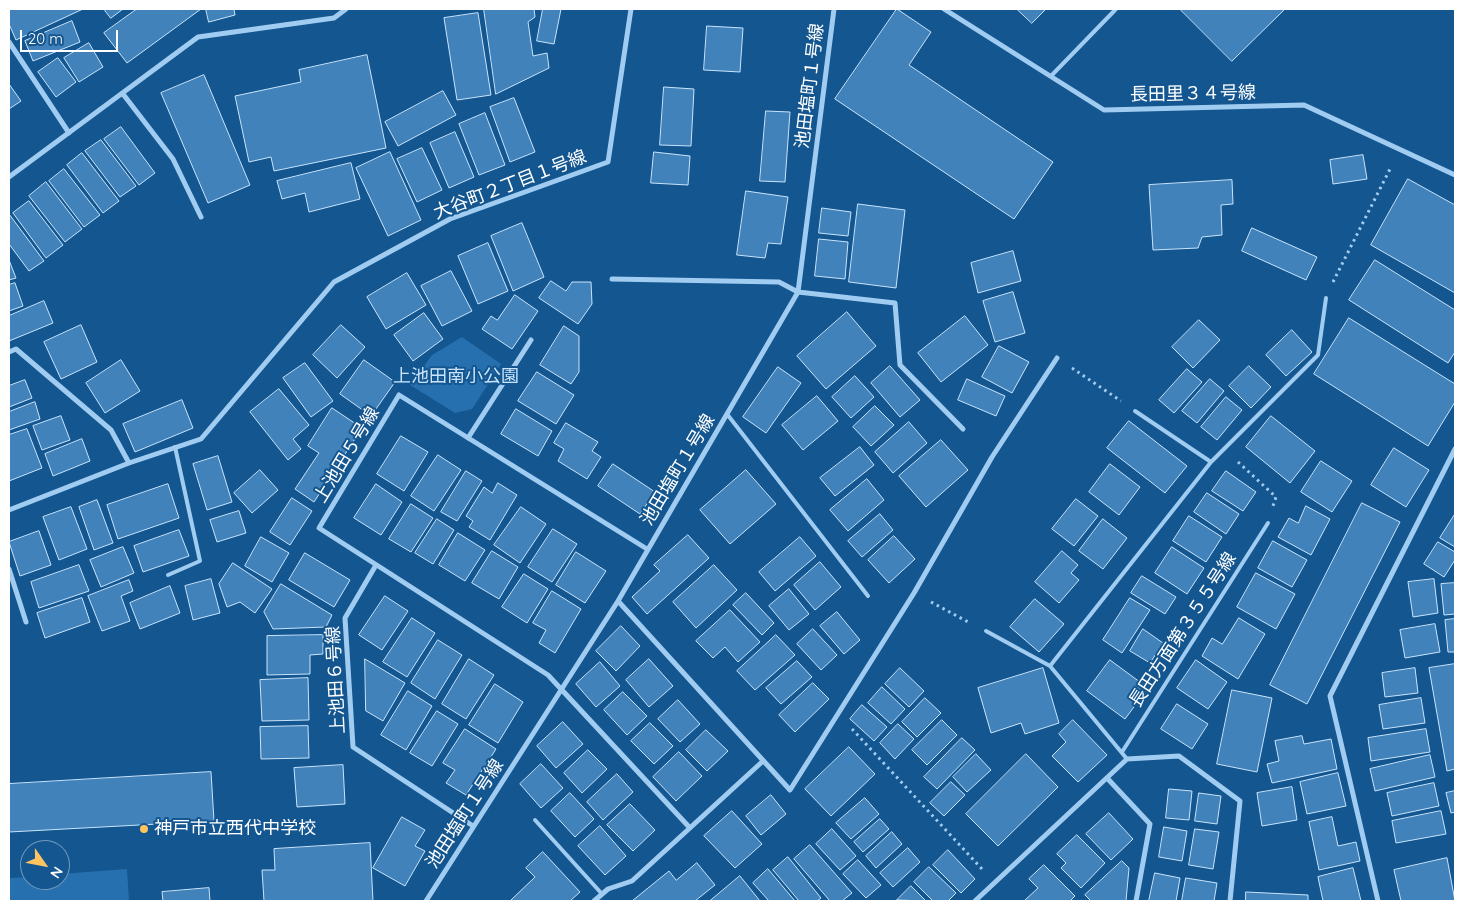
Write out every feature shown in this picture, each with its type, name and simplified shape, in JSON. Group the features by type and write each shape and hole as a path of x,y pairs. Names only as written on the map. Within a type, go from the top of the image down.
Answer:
{"street":[{"path":"9,176 198,37 334,18 346,9"},
{"name":"大谷町２丁目１号線","path":"175,448 201,439 334,282 450,219 608,162 632,9"},
{"name":"池田塩町１号線","path":"426,901 618,601 798,292 834,9"},
{"name":"長田里３４号線","path":"944,9 1104,110 1304,105 1455,175"},
{"path":"9,42 69,132"},
{"path":"123,94 173,159 201,217"},
{"path":"612,279 779,282 798,292 895,303 900,365 963,429"},
{"path":"468,438 531,340"},
{"path":"9,352 16,350 111,430 129,464"},
{"path":"618,601 790,790 914,593 992,457 1057,358"},
{"name":"上池田５号線","path":"647,549 399,396 319,528 548,674 690,828"},
{"path":"9,510 175,448"},
{"path":"1378,901 1330,696 1455,449"},
{"name":"上池田６号線","path":"376,565 345,618 353,747 473,826"},
{"path":"9,569 26,622"},
{"path":"975,901 1127,759 1179,756 1240,801 1230,901"},
{"path":"594,901 608,889 632,880 763,761"},
{"path":"1107,778 1150,824 1136,901"}],"lane":[{"path":"1051,76 1116,9"},
{"path":"1050,666 1211,462 1318,355 1326,298"},
{"path":"1135,411 1211,462"},
{"path":"727,414 868,596"},
{"path":"168,575 200,561 175,448"},
{"name":"長田方面第３５５号線","path":"1122,752 1268,523"},
{"path":"986,631 1050,666 1127,759"},
{"path":"535,820 602,894"}],"path":[{"path":"1339,269 1400,150"},
{"path":"1089,379 1135,411"},
{"path":"1242,465 1276,497 1268,523"},
{"path":"914,593 986,631"},
{"path":"838,714 981,868"}],"green space":[{"name":"上池田南小公園","path":"462,337 501,364 472,409 455,413 410,385 432,355"},
{"path":"127,869 129,901 9,901 9,878 20,877 20,890 70,890 70,873"}],"building":[{"path":"9,9 83,9 16,40 9,24"},
{"path":"104,9 123,9 111,18"},
{"path":"137,9 201,9 127,63 104,33"},
{"path":"206,9 234,9 235,15 209,22"},
{"path":"484,9 534,9 535,17 528,22 533,56 547,53 549,68 496,94"},
{"path":"543,9 561,9 554,44 537,41"},
{"path":"897,9 931,32 909,65 1053,162 1014,219 835,99"},
{"path":"1017,9 1046,9 1032,23"},
{"path":"1180,9 1285,9 1232,61"},
{"path":"478,13 491,95 457,100 444,18"},
{"path":"72,21 80,42 33,61 25,41"},
{"path":"707,26 743,28 740,72 704,70"},
{"path":"89,43 103,67 79,82 64,58"},
{"path":"367,55 386,148 274,171 271,157 249,162 235,96 301,82 299,70"},
{"path":"58,58 76,82 56,97 38,72"},
{"path":"204,75 250,185 208,203 161,93"},
{"path":"9,84 21,101 9,109"},
{"path":"664,87 694,89 691,146 660,145"},
{"path":"443,91 456,115 398,146 385,122"},
{"path":"514,98 535,152 510,162 490,107"},
{"path":"766,111 790,112 785,182 760,181"},
{"path":"485,113 505,165 479,175 459,124"},
{"path":"121,127 155,173 139,185 104,139"},
{"path":"455,132 474,177 449,188 430,143"},
{"path":"101,140 136,186 120,197 85,151"},
{"path":"422,148 442,190 417,202 397,159"},
{"path":"390,152 421,220 388,236 356,168"},
{"path":"654,152 690,156 688,185 651,183"},
{"path":"82,153 119,201 103,213 67,165"},
{"path":"1363,155 1367,179 1333,184 1330,160"},
{"path":"351,163 360,199 309,212 305,193 282,199 277,181"},
{"path":"64,169 100,215 84,227 49,181"},
{"path":"1408,179 1455,205 1455,293 1371,245"},
{"path":"1232,180 1233,204 1221,205 1222,235 1202,237 1198,248 1153,250 1149,185"},
{"path":"46,182 82,229 65,242 29,196"},
{"path":"746,191 788,197 781,244 768,243 765,258 737,255"},
{"path":"29,201 63,245 46,258 13,213"},
{"path":"858,204 905,210 896,288 849,282"},
{"path":"822,208 851,212 848,236 819,233"},
{"path":"9,214 44,261 29,271 9,244"},
{"path":"522,223 544,277 513,291 491,236"},
{"path":"1252,228 1317,257 1306,280 1242,251"},
{"path":"819,239 848,242 845,279 815,276"},
{"path":"488,243 508,291 478,304 458,256"},
{"path":"1013,251 1021,281 978,293 971,263"},
{"path":"9,260 16,278 9,280"},
{"path":"1375,260 1455,310 1455,352 1448,363 1349,300"},
{"path":"451,271 472,311 442,326 421,286"},
{"path":"407,273 426,305 386,329 367,297"},
{"path":"551,281 566,291 572,282 591,282 592,304 578,324 539,298"},
{"path":"15,283 23,306 9,311 9,285"},
{"path":"1013,292 1025,333 995,342 983,301"},
{"path":"515,295 538,311 512,349 482,329 491,316 497,320"},
{"path":"44,301 53,323 9,341 9,316"},
{"path":"847,312 876,346 826,389 797,356"},
{"path":"424,313 443,339 413,361 394,335"},
{"path":"965,316 988,345 941,382 918,353"},
{"path":"1349,318 1455,384 1455,402 1428,446 1314,374"},
{"path":"1199,320 1220,340 1193,368 1172,347"},
{"path":"81,325 97,362 61,379 44,342"},
{"path":"341,325 365,347 337,378 313,355"},
{"path":"564,326 579,336 579,372 571,384 540,365"},
{"path":"1292,330 1312,352 1286,376 1266,355"},
{"path":"999,346 1029,362 1012,393 982,377"},
{"path":"121,360 140,391 105,413 86,383"},
{"path":"364,360 395,382 371,416 340,394"},
{"path":"305,363 333,401 311,417 283,378"},
{"path":"890,366 920,400 900,417 871,383"},
{"path":"1249,366 1271,387 1251,408 1229,386"},
{"path":"778,367 801,383 766,433 743,417"},
{"path":"1187,369 1202,382 1174,413 1159,400"},
{"path":"537,372 574,395 556,424 518,401"},
{"path":"855,376 874,397 851,418 832,397"},
{"path":"967,379 1005,396 996,416 958,400"},
{"path":"1210,379 1224,391 1197,423 1182,411"},
{"path":"25,380 32,398 9,407 9,386"},
{"path":"279,389 309,425 293,439 301,449 288,460 250,412"},
{"path":"817,396 838,421 803,450 782,425"},
{"path":"1226,397 1242,410 1217,440 1201,427"},
{"path":"182,400 193,428 135,452 123,424"},
{"path":"35,402 40,419 9,430 9,412"},
{"path":"875,406 894,425 871,446 853,427"},
{"path":"332,408 362,428 314,502 295,489 319,453 308,446"},
{"path":"516,409 552,431 538,456 501,434"},
{"path":"61,416 70,440 42,450 33,426"},
{"path":"1271,416 1315,451 1290,483 1246,447"},
{"path":"1129,421 1187,466 1165,493 1107,448"},
{"path":"909,422 927,443 893,473 875,452"},
{"path":"566,423 598,442 592,451 601,457 587,479 558,461 564,449 554,443"},
{"path":"27,429 42,468 9,481 9,435"},
{"path":"401,436 428,452 404,491 377,474"},
{"path":"82,439 90,461 53,476 45,454"},
{"path":"941,440 968,470 926,507 899,476"},
{"path":"860,447 874,465 835,496 820,478"},
{"path":"1394,448 1429,470 1406,507 1371,485"},
{"path":"438,455 461,470 434,511 411,496"},
{"path":"218,456 232,502 207,510 193,464"},
{"path":"1321,461 1352,481 1332,512 1301,492"},
{"path":"613,464 655,492 640,514 598,486"},
{"path":"1110,464 1140,487 1119,515 1089,492"},
{"path":"260,470 278,490 252,513 234,493"},
{"path":"746,470 776,504 730,544 700,510"},
{"path":"466,471 482,481 457,521 441,512"},
{"path":"1226,471 1256,492 1243,511 1212,491"},
{"path":"867,479 884,500 848,531 830,510"},
{"path":"498,483 517,495 490,540 469,527 473,521 466,516 484,487 492,493"},
{"path":"168,484 179,518 118,539 107,505"},
{"path":"376,484 402,502 381,535 354,518"},
{"path":"1207,493 1239,514 1226,534 1194,512"},
{"path":"292,498 312,511 290,545 270,532"},
{"path":"1076,499 1098,516 1074,546 1052,529"},
{"path":"97,500 113,543 94,550 79,507"},
{"path":"1362,503 1400,522 1307,704 1270,685"},
{"path":"411,504 433,518 411,552 389,539"},
{"path":"1306,506 1330,519 1311,555 1278,537 1289,518 1298,523"},
{"path":"71,507 87,549 59,560 43,517"},
{"path":"521,507 546,524 520,563 494,545"},
{"path":"239,511 246,533 217,542 210,520"},
{"path":"880,514 893,530 862,557 848,541"},
{"path":"1455,514 1455,547 1440,538"},
{"path":"1189,516 1222,537 1206,562 1173,541"},
{"path":"437,519 454,530 433,564 415,553"},
{"path":"1103,519 1127,538 1103,569 1079,551"},
{"path":"553,529 577,544 552,582 528,567"},
{"path":"179,530 189,556 143,572 134,546"},
{"path":"39,531 51,565 20,576 9,542"},
{"path":"458,533 485,550 465,581 439,565"},
{"path":"688,535 709,558 647,614 632,597 660,571 654,565"},
{"path":"894,536 915,559 889,583 868,560"},
{"path":"261,537 289,553 272,582 245,566"},
{"path":"800,537 816,556 775,591 759,572"},
{"path":"1273,541 1307,560 1292,587 1258,568"},
{"path":"1438,542 1455,552 1455,560 1444,577 1424,564"},
{"path":"123,547 134,573 101,587 90,560"},
{"path":"1172,547 1204,568 1187,594 1155,573"},
{"path":"492,551 518,567 499,599 472,583"},
{"path":"1062,551 1078,565 1071,573 1079,580 1059,603 1035,582"},
{"path":"576,552 606,571 585,603 556,585"},
{"path":"305,553 350,580 334,607 289,580"},
{"path":"820,562 841,587 815,610 794,585"},
{"path":"233,563 272,589 255,613 240,602 227,607 219,584"},
{"path":"79,565 89,591 39,608 31,582"},
{"path":"714,565 737,590 696,628 673,602"},
{"path":"1256,573 1295,594 1276,629 1237,607"},
{"path":"524,574 548,589 527,623 502,607"},
{"path":"1142,576 1176,597 1165,614 1131,593"},
{"path":"211,579 220,613 193,620 185,586"},
{"path":"1434,579 1438,613 1413,617 1408,582"},
{"path":"129,580 133,591 121,596 130,621 102,631 88,596"},
{"path":"1455,583 1455,614 1444,615 1441,584"},
{"path":"281,584 332,615 326,627 273,629 264,612"},
{"path":"170,586 180,613 140,629 130,603"},
{"path":"789,589 809,614 789,630 769,606"},
{"path":"552,591 581,609 555,653 539,643 546,630 533,623"},
{"path":"746,593 774,623 762,635 733,605"},
{"path":"385,596 408,611 382,650 359,635"},
{"path":"82,598 90,622 45,638 37,613"},
{"path":"1130,598 1150,610 1122,653 1103,640"},
{"path":"1035,599 1064,624 1039,652 1010,627"},
{"path":"730,610 760,642 738,662 725,647 713,658 696,641"},
{"path":"837,612 860,640 844,654 820,626"},
{"path":"412,618 435,633 407,677 383,662"},
{"path":"1239,618 1265,634 1238,679 1202,656 1212,638 1222,644"},
{"path":"1455,619 1455,652 1448,652 1445,620"},
{"path":"1435,624 1440,652 1405,658 1400,630"},
{"path":"621,626 640,646 616,671 596,651"},
{"path":"813,629 837,655 821,670 797,644"},
{"path":"1143,629 1163,643 1150,663 1130,651"},
{"path":"323,635 323,654 310,655 310,674 267,675 267,636"},
{"path":"776,635 795,655 755,690 737,671"},
{"path":"438,640 462,655 435,699 411,683"},
{"path":"365,659 405,683 383,721 366,711"},
{"path":"469,659 494,675 466,719 442,704"},
{"path":"649,659 673,686 649,707 626,680"},
{"path":"1110,660 1148,688 1125,719 1087,691"},
{"path":"1196,660 1227,682 1208,709 1177,688"},
{"path":"797,661 812,677 781,704 766,688"},
{"path":"600,662 620,686 596,707 576,684"},
{"path":"1455,664 1455,769 1447,771 1429,668"},
{"path":"900,668 924,691 909,707 885,684"},
{"path":"1043,668 1059,723 1025,734 1021,723 991,733 978,688"},
{"path":"1415,668 1418,693 1385,697 1382,673"},
{"path":"308,678 309,720 262,721 260,680"},
{"path":"813,683 829,699 795,732 779,715"},
{"path":"495,684 523,702 498,743 469,725"},
{"path":"882,687 905,709 891,724 868,703"},
{"path":"1232,690 1272,698 1257,772 1217,764"},
{"path":"408,691 432,706 406,750 381,735"},
{"path":"623,692 647,716 627,735 604,710"},
{"path":"925,698 941,713 917,737 902,722"},
{"path":"1421,698 1425,723 1383,729 1379,705"},
{"path":"678,700 700,724 680,742 658,719"},
{"path":"1177,704 1208,724 1192,749 1161,729"},
{"path":"862,705 887,727 874,741 850,719"},
{"path":"437,711 458,724 432,766 410,753"},
{"path":"942,720 957,735 927,765 912,750"},
{"path":"1073,720 1107,755 1078,782 1052,756 1066,742 1059,734"},
{"path":"563,722 583,744 556,768 537,746"},
{"path":"650,723 673,746 654,764 631,741"},
{"path":"898,724 914,739 895,759 880,743"},
{"path":"308,726 309,758 261,759 260,727"},
{"path":"465,729 496,749 466,795 446,783 455,770 443,763"},
{"path":"1426,729 1430,752 1371,761 1368,738"},
{"path":"706,730 728,751 707,771 686,750"},
{"path":"1302,736 1304,744 1331,739 1337,769 1272,783 1267,764 1279,761 1275,741"},
{"path":"962,738 975,750 937,789 924,777"},
{"path":"849,747 875,774 831,816 805,789"},
{"path":"588,750 607,769 582,793 564,773"},
{"path":"679,752 702,776 676,801 653,777"},
{"path":"976,754 991,770 967,792 953,777"},
{"path":"1026,754 1058,787 998,846 966,814"},
{"path":"1430,755 1435,777 1375,791 1370,769"},
{"path":"541,764 563,788 541,808 520,784"},
{"path":"343,765 345,804 297,807 294,768"},
{"path":"211,772 214,821 9,832 9,784"},
{"path":"1338,773 1346,806 1307,814 1300,782"},
{"path":"617,774 633,792 603,820 587,802"},
{"path":"951,782 965,795 944,816 930,803"},
{"path":"1434,783 1439,806 1392,816 1387,793"},
{"path":"1292,787 1297,820 1262,826 1257,793"},
{"path":"1169,789 1192,791 1189,820 1166,818"},
{"path":"1455,791 1455,812 1451,813 1446,793"},
{"path":"570,793 594,819 575,837 551,811"},
{"path":"1199,793 1221,796 1217,824 1195,821"},
{"path":"771,795 786,814 761,835 746,816"},
{"path":"865,798 879,814 851,839 836,823"},
{"path":"630,804 655,830 633,851 607,825"},
{"path":"732,811 762,844 735,868 704,836"},
{"path":"1441,811 1446,834 1396,843 1392,821"},
{"path":"1109,813 1133,839 1111,860 1086,834"},
{"path":"402,817 425,830 415,846 425,851 405,886 373,868"},
{"path":"1332,817 1338,846 1356,842 1360,861 1319,870 1309,822"},
{"path":"880,819 889,829 863,852 854,842"},
{"path":"600,826 626,856 605,875 578,846"},
{"path":"1164,827 1187,831 1182,861 1159,857"},
{"path":"832,829 856,856 840,870 816,844"},
{"path":"1195,829 1219,832 1213,869 1189,865"},
{"path":"892,832 902,844 876,868 866,856"},
{"path":"1077,835 1105,863 1081,888 1061,868 1066,863 1057,854"},
{"path":"370,843 373,901 264,901 262,870 275,870 274,849"},
{"path":"810,845 852,893 842,901 830,901 794,859"},
{"path":"908,848 920,862 893,887 880,873"},
{"path":"948,850 975,879 961,893 933,865"},
{"path":"543,852 580,892 570,901 510,901 535,877 526,868"},
{"path":"788,857 821,898 817,901 799,901 773,870"},
{"path":"1447,858 1455,901 1401,901 1394,870"},
{"path":"858,860 881,885 866,898 843,874"},
{"path":"1122,861 1129,868 1126,901 1091,901 1085,895"},
{"path":"697,863 715,885 695,901 632,901 669,871 676,880"},
{"path":"1044,865 1075,896 1070,901 1024,901 1038,888 1029,879"},
{"path":"929,867 956,893 948,901 933,901 914,882"},
{"path":"1353,868 1361,901 1323,901 1318,877"},
{"path":"768,869 795,901 769,901 753,883"},
{"path":"1155,873 1180,878 1176,901 1149,901"},
{"path":"740,876 760,901 710,901"},
{"path":"1186,878 1217,883 1214,901 1182,901"},
{"path":"911,886 926,901 897,900"},
{"path":"209,888 210,901 163,901 162,892"},
{"path":"1246,892 1308,895 1308,901 1246,901"}],"place":[{"name":"神戸市立西代中学校","path":"144,829"}]}
